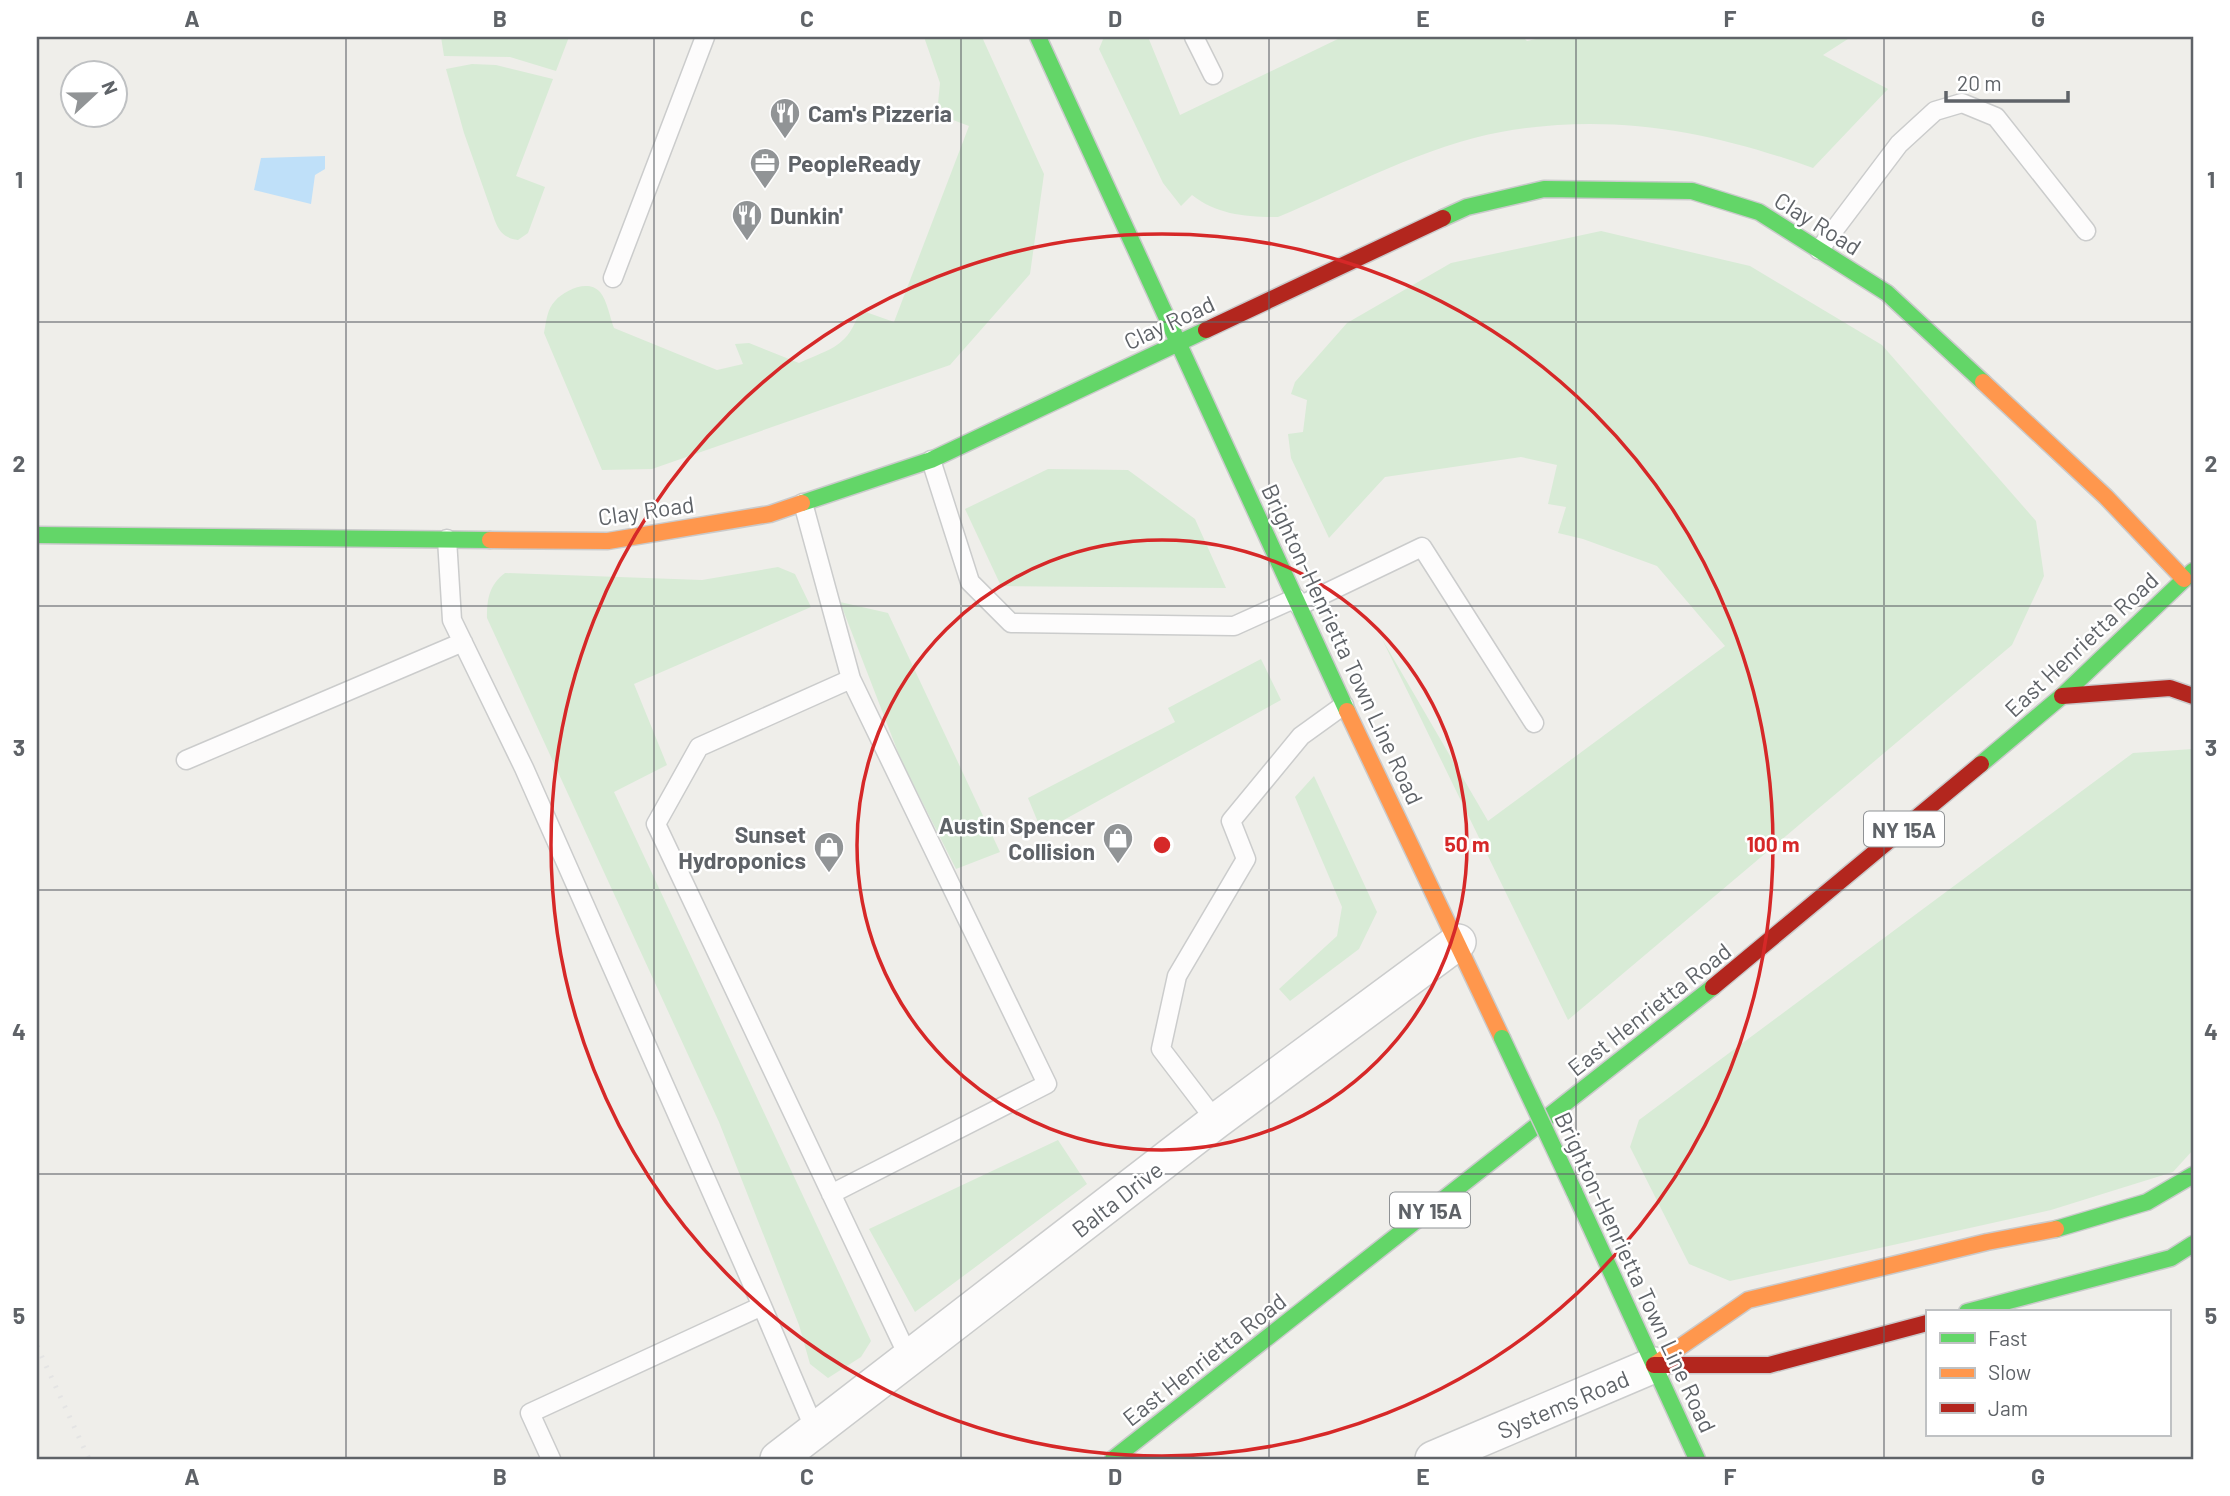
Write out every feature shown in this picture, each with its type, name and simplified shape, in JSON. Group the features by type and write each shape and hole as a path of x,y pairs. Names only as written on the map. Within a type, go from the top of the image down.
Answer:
{"street":[{"name":"Brighton-Henrietta Town Line Road","path":"1038,37 1344,705 1458,942 1697,1459"},
{"name":"Clay Road","path":"37,535 608,541 770,514 931,460 1467,207 1544,188 1692,191 1759,212 1887,293 2189,575"},
{"name":"East Henrietta Road","path":"1113,1459 1746,961 2062,696 2189,575"},
{"path":"2062,696 2171,688 2193,696"},
{"name":"Balta Drive","path":"779,1459 1216,1121 1458,942"},
{"path":"1654,1365 1748,1300 1987,1242 2066,1227 2147,1202 2193,1175"},
{"path":"1975,1310 2171,1258 2193,1244"},
{"path":"1654,1365 1769,1365 1926,1323"},
{"name":"Systems Road","path":"1433,1459 1654,1365"}],"lane":[{"path":"613,278 705,37"},
{"path":"1194,37 1213,75"},
{"path":"1819,250 1899,145 1935,111 1962,103 1996,117 2086,231"},
{"path":"931,460 970,582 1011,623 1234,626 1297,602 1422,547 1534,723"},
{"path":"803,503 851,679 1047,1084 831,1194"},
{"path":"447,539 453,620 530,781 815,1430"},
{"path":"186,760 463,642"},
{"path":"851,679 699,747 656,824 910,1360"},
{"path":"1216,1121 1161,1049 1177,976 1246,859 1231,821 1301,736 1344,705"},
{"path":"551,1459 530,1413 762,1306"}],"green space":[{"path":"441,37 569,37 556,71 510,57 444,56"},
{"path":"924,37 982,37 1044,174 1030,274 950,365 652,469 602,470 544,333 552,304 570,290 583,286 595,288 605,300 614,328 717,370 743,364 735,344 749,343 799,363 830,349 844,339 860,310 894,322 969,126 937,114 940,83"},
{"path":"1104,37 1148,37 1180,115 1342,37 1523,37 1527,41 1545,37 1851,37 1823,55 1888,89 1813,168 1736,144 1660,129 1582,124 1542,126 1473,138 1388,168 1278,217 1255,216 1222,211 1192,195 1181,206 1163,183 1099,49"},
{"path":"472,64 496,65 553,79 516,176 545,187 528,233 518,240 504,234 495,221 464,133 446,69"},
{"path":"1601,231 1750,266 1882,345 2036,521 2044,576 2012,645 1568,1020 1382,639 1488,821 1725,646 1657,566 1583,539 1558,533 1566,507 1548,504 1557,465 1521,457 1385,477 1329,538 1291,458 1288,434 1303,432 1307,400 1291,394 1295,382 1347,323 1451,263"},
{"path":"1048,469 1128,470 1195,519 1226,588 1001,586 965,509"},
{"path":"778,567 795,574 811,607 634,684 667,765 614,792 871,1341 861,1357 828,1378 810,1364 799,1325 719,1122 487,618 490,593 495,582 505,573 702,580"},
{"path":"840,602 888,613 1000,852 956,869 901,760"},
{"path":"1261,659 1281,700 1042,832 1028,798 1175,722 1168,708"},
{"path":"2193,749 2193,1150 2173,1172 2051,1210 1730,1281 1689,1264 1630,1147 1639,1120 2133,753"},
{"path":"1314,776 1377,912 1359,949 1290,1001 1279,989 1337,936 1342,907 1295,797"},
{"path":"1058,1140 1087,1184 915,1312 869,1229"}],"water":[{"path":"325,156 325,169 315,175 311,204 254,190 261,158"}],"railway":[{"path":"37,1346 89,1459"}],"traffic: fast":[{"path":"1038,37 1347,711"},
{"path":"1443,218 1467,207 1544,189 1692,191 1759,212 1887,293 1983,382"},
{"path":"802,503 931,460 1206,330"},
{"path":"37,535 490,540"},
{"path":"1981,764 2062,696 2193,571"},
{"path":"1113,1459 1713,987"},
{"path":"1502,1038 1574,1191"},
{"path":"2056,1229 2147,1202 2193,1175"},
{"path":"1574,1191 1697,1459"},
{"path":"1975,1310 2171,1258 2193,1244"}],"traffic: slow":[{"path":"1983,382 2106,497 2184,579"},
{"path":"490,540 608,541 770,514 802,503"},
{"path":"1347,711 1502,1038"},
{"path":"1654,1365 1748,1300 1987,1242 2056,1229"}],"traffic: jam":[{"path":"1206,330 1443,218"},
{"path":"2062,696 2170,688 2193,696"},
{"path":"1713,987 1981,764"},
{"path":"1654,1365 1769,1365 1926,1323"}],"place":[{"name":"Cam's Pizzeria","path":"785,140"},
{"name":"PeopleReady","path":"765,190"},
{"name":"Dunkin'","path":"747,242"},
{"name":"Austin Spencer Collision","path":"1118,865"},
{"name":"Sunset Hydroponics","path":"829,874"}]}
